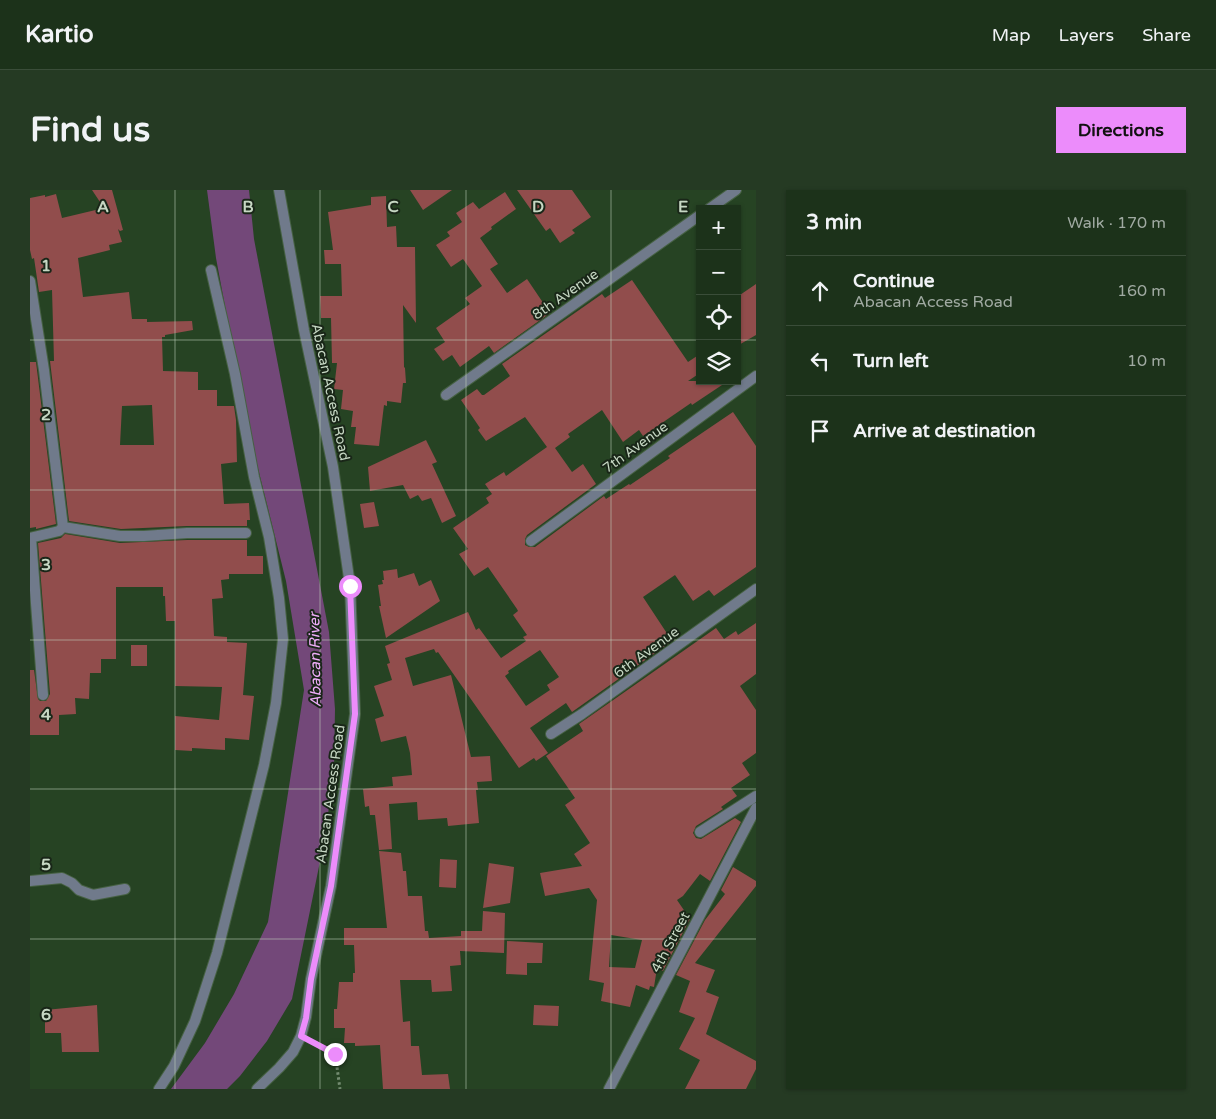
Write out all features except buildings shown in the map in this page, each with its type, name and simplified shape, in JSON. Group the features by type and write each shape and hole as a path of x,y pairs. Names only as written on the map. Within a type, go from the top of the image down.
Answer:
{"street":[{"name":"Abacan Access Road","path":"257,1089 293,1052 301,1036 306,1018 311,979 331,886 355,714 350,586 333,467 304,330 279,190"},
{"path":"715,205 736,190"},
{"name":"8th Avenue","path":"446,395 696,219"},
{"path":"159,1089 174,1066 195,1020 217,953 264,766 276,703 283,639 280,598 269,537 254,477 235,374 211,270"},
{"path":"30,280 44,370 63,527"},
{"name":"7th Avenue","path":"531,541 756,376"},
{"path":"63,527 120,536 246,533"},
{"path":"43,695 31,538 59,531 63,527"},
{"name":"6th Avenue","path":"551,734 582,714 756,589"},
{"path":"700,832 756,796"},
{"name":"4th Street","path":"609,1089 756,808"},
{"path":"30,881 62,878 80,890 93,895 125,889"}],"path":[{"path":"301,1036 335,1054 340,1089"}],"water":[{"name":"Abacan River","path":"207,190 249,190 254,239 329,632 335,709 334,769 325,837 292,999 267,1041 240,1076 227,1089 171,1089 205,1043 234,994 268,922 304,690 286,581 247,424 216,258"}],"route":[{"path":"335,1054 301,1036 331,886 355,714 350,586"}]}
